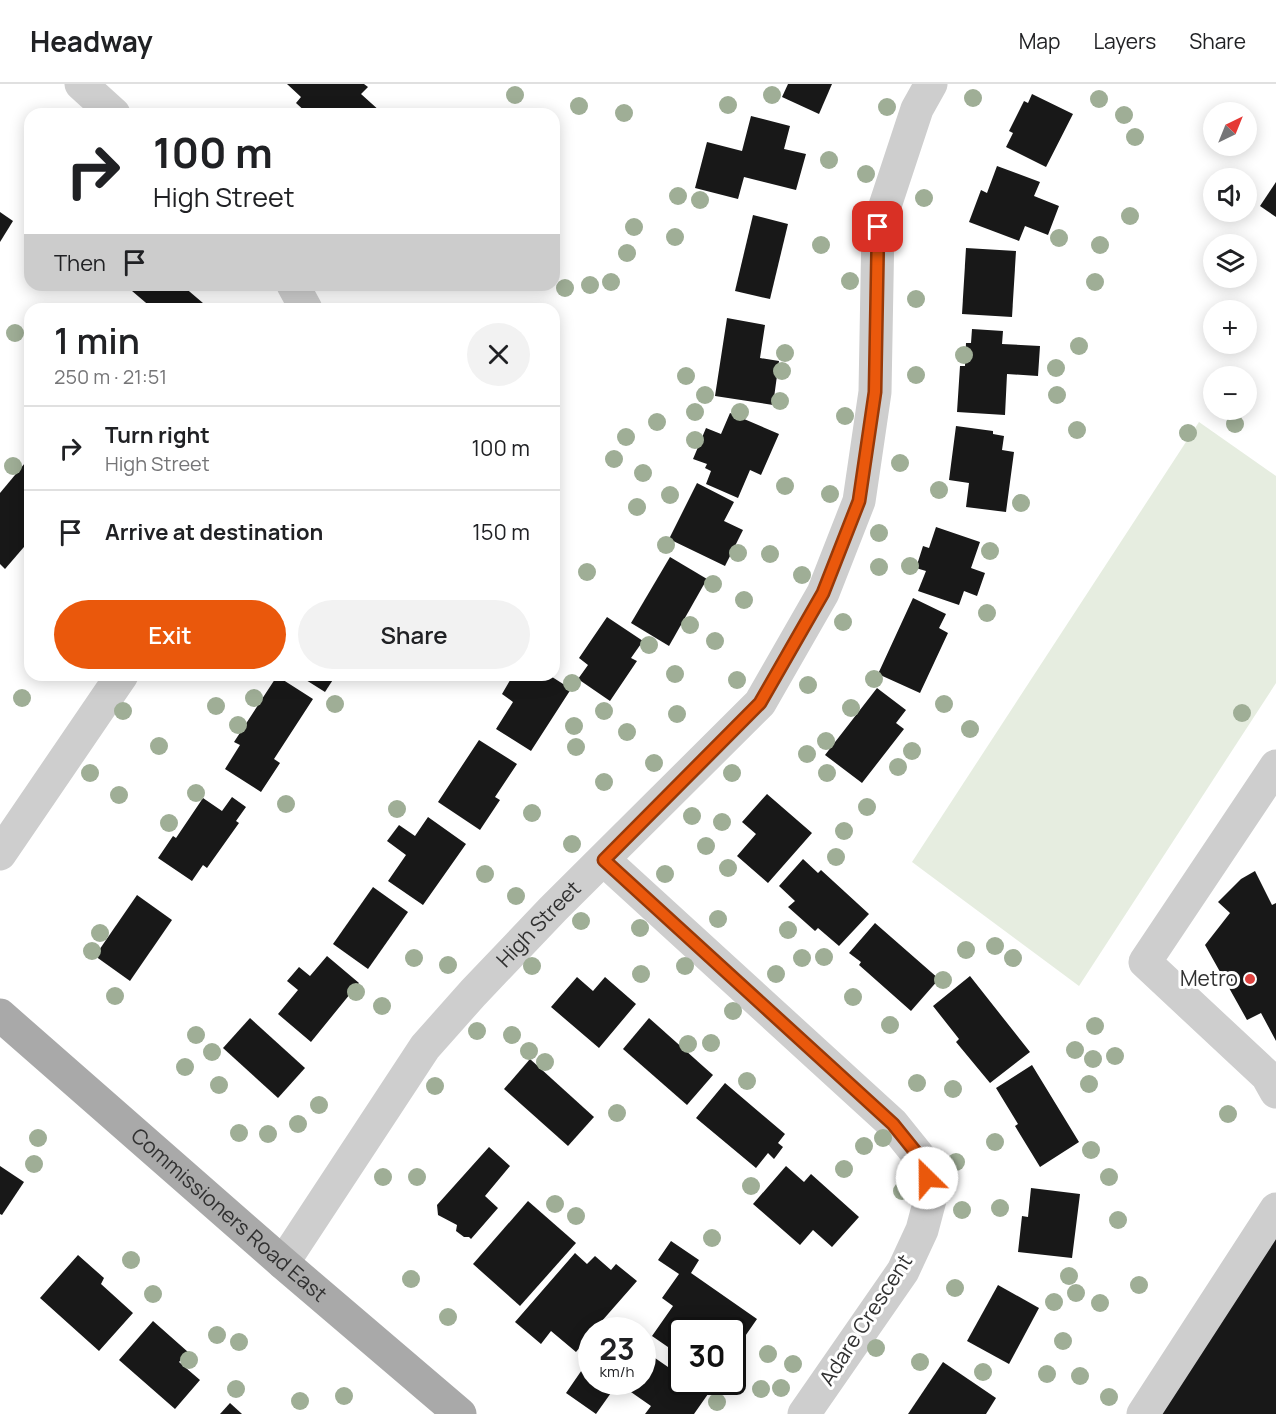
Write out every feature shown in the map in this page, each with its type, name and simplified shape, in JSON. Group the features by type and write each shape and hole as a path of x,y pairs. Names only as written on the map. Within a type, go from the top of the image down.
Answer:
{"main road":[{"name":"Commissioners Road East","path":"0,1015 283,1263 460,1414"}],"street":[{"path":"81,84 107,108"},
{"name":"High Street","path":"283,1263 425,1047 481,984 760,703 823,593 859,501 875,392 878,227 917,109 931,84"},
{"path":"0,854 118,681"},
{"path":"1276,766 1145,962 1267,1076 1276,1092"},
{"name":"Adare Crescent","path":"604,860 893,1124 922,1160 931,1196 922,1230 903,1271 804,1414"},
{"path":"1143,1414 1276,1209"}],"shaded area":[{"path":"1199,422 1276,476 1276,683 1079,986 912,862"}],"building":[{"path":"287,84 364,84 368,87 361,94 377,108 301,108 296,103 301,97"},
{"path":"788,84 832,84 819,114 782,97"},
{"path":"1032,94 1073,114 1046,167 1006,147 1013,133 1009,131 1024,101 1028,103"},
{"path":"751,116 790,126 784,149 806,154 796,190 744,177 738,199 695,188 707,142 742,151"},
{"path":"997,166 1040,182 1034,196 1059,206 1048,235 1025,226 1019,241 969,222 981,190 987,193"},
{"path":"1276,182 1276,217 1260,206"},
{"path":"0,212 13,221 0,242"},
{"path":"753,215 788,224 770,299 735,291"},
{"path":"966,248 1016,251 1012,317 962,314"},
{"path":"132,291 189,291 203,303 146,303"},
{"path":"727,318 765,325 760,358 779,361 773,405 715,396"},
{"path":"972,329 1003,331 1002,344 1040,346 1038,376 1007,374 1005,415 957,412 960,366 965,366 966,343 971,343"},
{"path":"730,413 779,434 761,475 750,470 738,498 706,484 711,471 705,468 707,464 693,459 706,428 721,434"},
{"path":"956,426 993,431 993,434 1004,436 1002,450 1014,452 1006,512 966,507 969,483 949,480"},
{"path":"24,464 24,547 5,569 0,564 0,493"},
{"path":"697,483 734,502 724,521 743,530 725,566 669,539"},
{"path":"936,527 980,542 971,568 985,573 977,596 964,591 959,605 918,591 926,571 916,568 923,546 929,548"},
{"path":"670,557 707,579 669,646 631,623"},
{"path":"913,598 946,614 939,628 948,633 920,693 878,674"},
{"path":"607,617 643,641 631,658 637,661 610,701 578,679 588,665 579,658"},
{"path":"274,681 285,681 313,699 274,759 280,763 261,792 225,769 240,745 234,742"},
{"path":"308,681 332,681 325,692"},
{"path":"510,681 558,681 571,689 531,751 496,729 513,702 502,694"},
{"path":"877,688 906,710 896,723 904,729 862,783 825,755"},
{"path":"479,740 517,764 495,797 500,800 480,830 438,802"},
{"path":"767,794 812,833 768,883 737,856 756,834 742,822"},
{"path":"232,797 246,807 236,821 239,823 207,868 203,865 192,881 158,858 173,836 176,838 203,798 222,811"},
{"path":"428,817 466,844 423,905 388,881 406,855 387,841 399,825 415,836"},
{"path":"803,859 818,873 821,870 869,914 839,946 818,928 815,931 788,907 795,901 779,886"},
{"name":"Metro","path":"1255,871 1272,905 1276,903 1276,1041 1261,1013 1247,1020 1205,945 1230,913 1218,902 1241,879"},
{"path":"373,887 408,912 368,969 333,944"},
{"path":"137,895 172,920 130,981 95,956"},
{"path":"875,923 939,979 911,1011 859,965 861,962 849,953"},
{"path":"327,956 359,983 311,1042 278,1014 298,990 287,981 299,967 310,976"},
{"path":"970,976 1030,1052 990,1083 956,1042 959,1039 933,1006"},
{"path":"577,977 593,991 605,977 636,1004 599,1048 551,1007"},
{"path":"250,1018 305,1068 278,1098 223,1048"},
{"path":"649,1018 713,1075 687,1105 623,1049"},
{"path":"530,1059 594,1117 568,1146 504,1089"},
{"path":"1032,1065 1079,1142 1040,1167 1015,1126 1018,1124 996,1088"},
{"path":"725,1083 785,1134 778,1143 783,1147 774,1159 768,1153 756,1168 696,1118"},
{"path":"489,1147 510,1166 485,1196 498,1208 471,1239 456,1231 457,1225 438,1215 437,1205"},
{"path":"0,1166 24,1182 2,1215 0,1214"},
{"path":"786,1166 804,1182 811,1174 859,1217 832,1247 813,1230 800,1245 753,1204"},
{"path":"1031,1188 1080,1194 1072,1258 1018,1252 1022,1216 1028,1217"},
{"path":"528,1201 576,1243 520,1306 473,1264"},
{"path":"1276,1222 1276,1414 1152,1414"},
{"path":"671,1241 699,1260 691,1273 757,1319 746,1335 746,1317 668,1317 668,1347 656,1339 656,1330 673,1306 662,1298 679,1274 658,1260"},
{"path":"575,1253 587,1264 595,1256 611,1270 616,1264 637,1281 605,1317 578,1317 578,1350 576,1352 551,1331 541,1344 515,1322"},
{"path":"78,1255 104,1278 101,1284 133,1313 99,1351 40,1298"},
{"path":"998,1285 1039,1308 1009,1364 967,1341"},
{"path":"153,1321 188,1352 179,1362 200,1380 175,1409 119,1360"},
{"path":"656,1359 668,1367 668,1395 707,1395 694,1414 645,1414 651,1406 635,1395 656,1395"},
{"path":"943,1362 996,1398 986,1414 908,1414"},
{"path":"578,1376 578,1395 609,1395 596,1414 566,1393"},
{"path":"230,1403 242,1414 220,1414"}],"place":[{"name":"Metro","path":"1250,979"}],"route":[{"path":"878,227 875,392 859,501 823,593 760,703 604,860 893,1124 922,1160 927,1178"}]}
